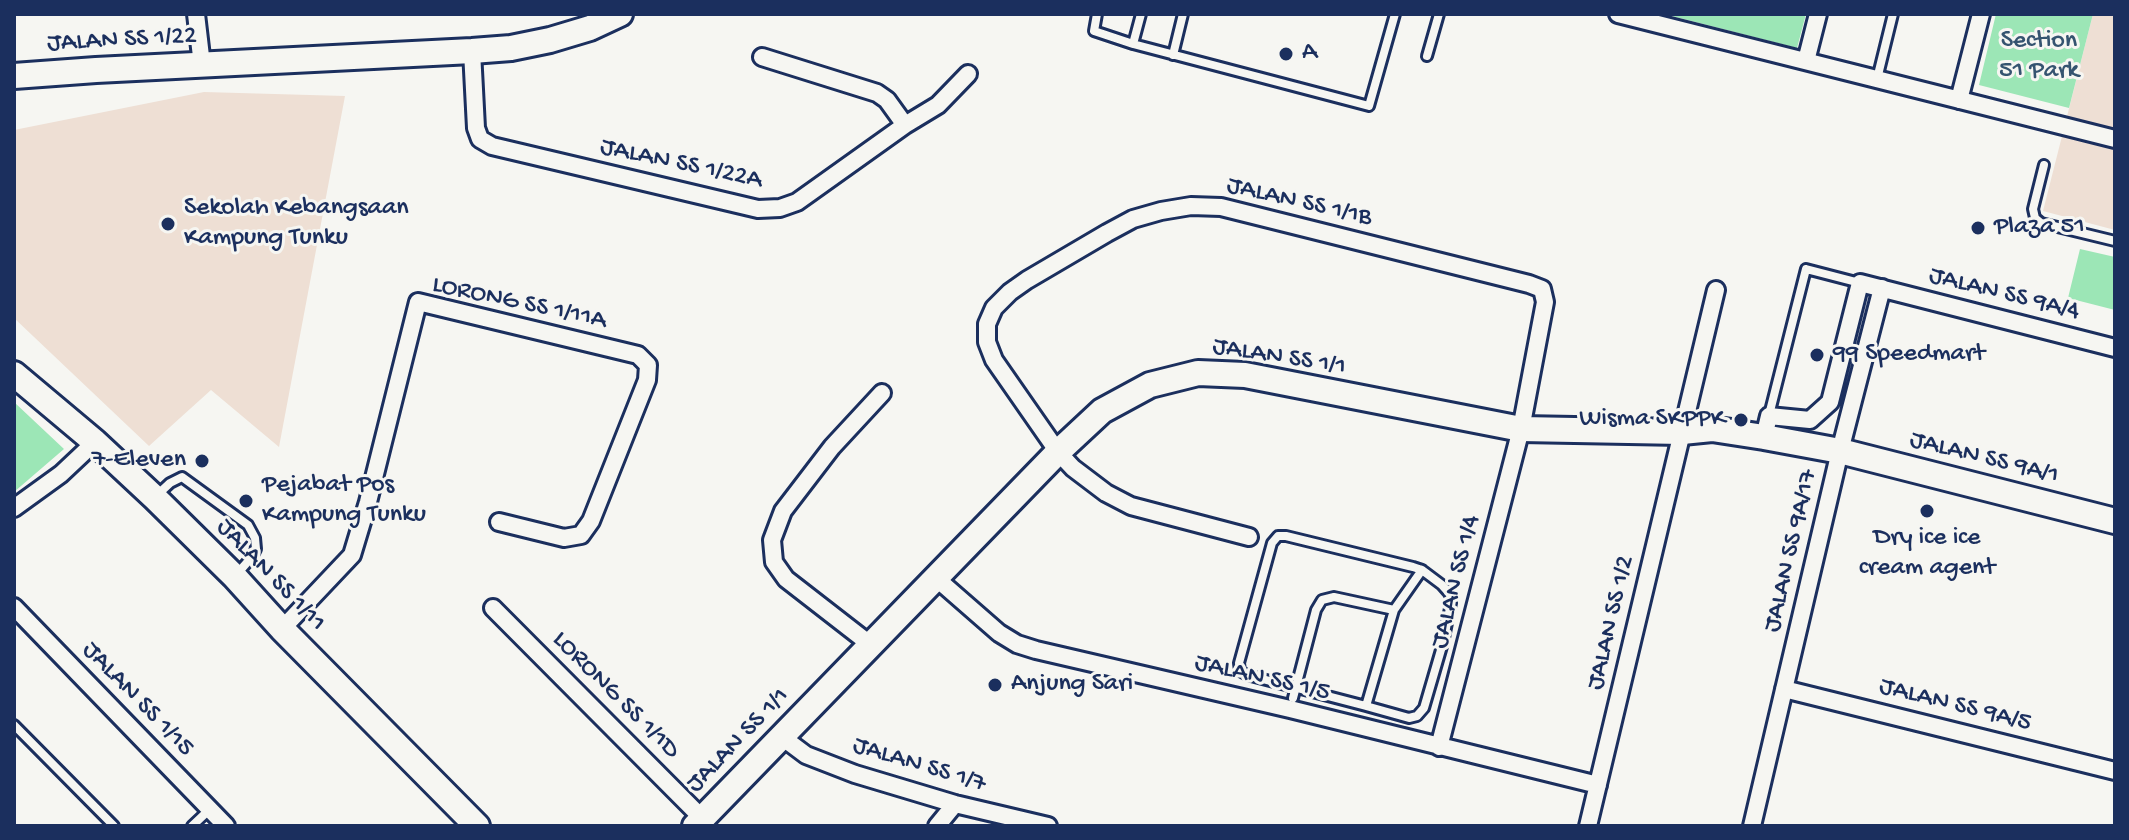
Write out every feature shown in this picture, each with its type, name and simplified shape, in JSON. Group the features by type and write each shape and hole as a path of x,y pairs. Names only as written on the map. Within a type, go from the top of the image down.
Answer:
{"street":[{"path":"196,14 202,65"},
{"name":"JALAN SS 1/22","path":"14,76 511,48 590,28 620,14"},
{"path":"1618,14 1648,18 2115,139"},
{"path":"1806,61 1818,14"},
{"path":"1959,100 1981,14"},
{"name":"JALAN SS 1/22A","path":"472,51 476,128 480,139 492,146 758,209 780,208 797,202 938,105 968,74"},
{"path":"762,57 877,93 887,100 905,125"},
{"name":"JALAN SS 1/1B","path":"1058,452 994,360 987,342 987,324 994,308 1027,280 1133,219 1191,206 1221,207 1542,289 1545,302 1521,429"},
{"path":"1766,426 1810,420 1830,402 1860,283"},
{"name":"JALAN SS 9A/4","path":"1860,283 2115,348"},
{"name":"JALAN SS 9A/17","path":"1752,826 1840,451 1882,288"},
{"name":"JALAN SS 1/2","path":"1588,826 1716,290"},
{"name":"LORONG SS 1/11A","path":"282,629 352,555 418,302 638,355 648,365 647,380 608,479 591,521 581,535 564,538 499,522"},
{"name":"JALAN SS 1/1","path":"699,822 1058,452 1102,411 1150,385 1198,373 1245,375 1521,429 1682,432 1766,426 1840,451"},
{"name":"JALAN SS 1/11","path":"14,374 95,442 155,498 477,826"},
{"path":"871,645 786,579 774,562 772,540 783,511 832,447 882,393"},
{"name":"JALAN SS 1/4","path":"1439,747 1521,429"},
{"path":"14,508 61,474 95,442"},
{"name":"JALAN SS 9A/1","path":"1840,451 2115,521"},
{"path":"1058,452 1073,468 1106,493 1131,506 1249,537"},
{"name":"JALAN SS 1/5","path":"936,578 999,633 1017,644 1051,654 1293,698 1439,747 1598,785"},
{"name":"JALAN SS 1/15","path":"14,607 226,826"},
{"name":"LORONG SS 1/1D","path":"493,608 699,822"},
{"name":"JALAN SS 9A/5","path":"1784,689 2115,771"},
{"name":"JALAN SS 1/7","path":"782,737 806,755 855,774 955,804 1048,826"},
{"path":"937,826 955,804"}],"lane":[{"path":"1097,14 1094,31 1369,106 1394,14"},
{"path":"1133,44 1141,14"},
{"path":"1173,55 1183,14"},
{"path":"1427,56 1439,14"},
{"path":"1877,79 1893,14"},
{"path":"2044,165 2033,209 2035,218 2041,223 2115,241"},
{"path":"1766,426 1806,269 1860,283"},
{"path":"155,498 170,483 182,477 248,525 255,538 256,549 234,576"},
{"path":"1278,536 1422,570 1450,594 1443,643 1424,708 1417,716 1409,718 1366,706 1293,698 1240,671 1239,663 1272,543 1278,536"},
{"path":"1366,706 1394,610 1422,570"},
{"path":"1293,698 1316,610 1322,600 1334,597 1352,599 1394,610"},
{"path":"14,725 114,826"},
{"path":"192,826 209,810"}],"shaded area":[{"path":"2093,14 2115,14 2115,230 2043,211"},
{"name":"Sekolah Kebangsaan Kampung Tunku","path":"204,92 345,96 279,447 211,390 149,446 14,318 14,130"}],"green space":[{"path":"1664,14 1806,14 1797,48"},
{"name":"Section 51 Park","path":"1996,14 2093,14 2069,108 1979,85"},
{"path":"2080,249 2115,257 2115,310 2068,298"},
{"path":"14,402 64,449 14,492"}],"place":[{"name":"A","path":"1286,54"},
{"name":"Sekolah Kebangsaan Kampung Tunku","path":"168,224"},
{"name":"Plaza 51","path":"1978,228"},
{"name":"99 Speedmart","path":"1817,355"},
{"name":"Wisma SKPPK","path":"1741,420"},
{"name":"7-Eleven","path":"202,461"},
{"name":"Pejabat Pos Kampung Tunku","path":"246,501"},
{"name":"Dry ice ice cream agent","path":"1927,511"},
{"name":"Anjung Sari","path":"995,685"}]}
